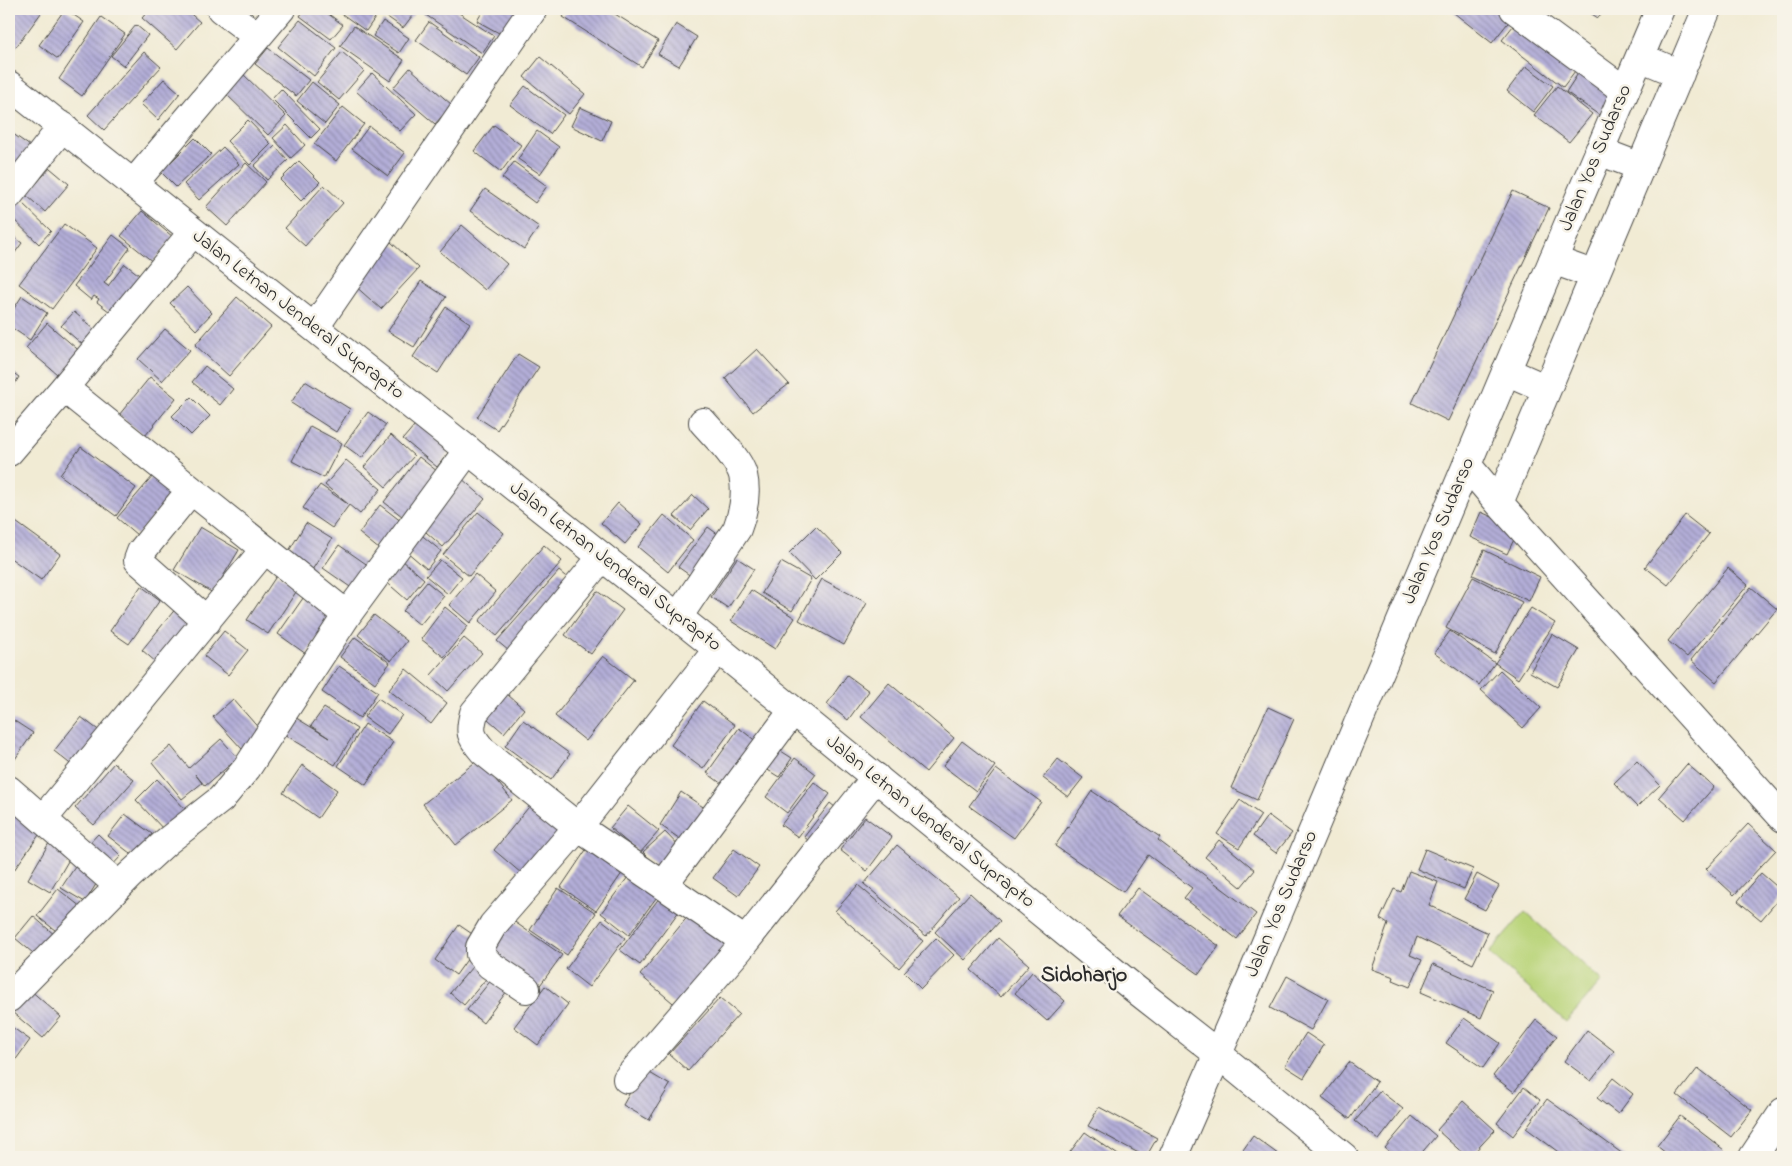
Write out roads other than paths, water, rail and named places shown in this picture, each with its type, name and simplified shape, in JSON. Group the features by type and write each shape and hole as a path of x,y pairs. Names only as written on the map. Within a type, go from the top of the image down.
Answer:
{"street":[{"path":"221,9 257,36"},
{"path":"133,184 280,9"},
{"path":"315,327 533,9"},
{"path":"1514,9 1625,91"},
{"name":"Jalan Yos Sudarso","path":"1173,1157 1660,9"},
{"path":"1499,503 1707,9"},
{"path":"1640,57 1680,74"},
{"name":"Jalan Letnan Jenderal Suprapto","path":"9,85 63,126 133,184 182,246 315,327 793,711 863,794 1135,989 1344,1157"},
{"path":"9,195 63,126"},
{"path":"1599,151 1640,167"},
{"path":"9,452 182,246"},
{"path":"1552,260 1595,275"},
{"path":"1506,371 1547,389"},
{"path":"64,388 347,615"},
{"path":"678,617 737,529 741,517 744,494 743,474 733,457 703,422"},
{"path":"9,998 119,886 166,842 221,799 247,768 347,615 468,450"},
{"path":"1467,464 1499,503 1783,818"},
{"path":"191,490 141,552 138,560 207,621"},
{"path":"43,819 265,549"},
{"path":"602,557 474,713 470,730 475,742 483,751 578,827 745,941"},
{"path":"526,989 483,959 480,954 480,947 493,925 578,827 718,649"},
{"path":"664,884 793,711"},
{"path":"9,790 119,886"},
{"path":"627,1079 745,941 863,794"},
{"path":"1753,1157 1783,1112"}],"district":[{"name":"Sidoharjo","path":"1084,976"}]}
